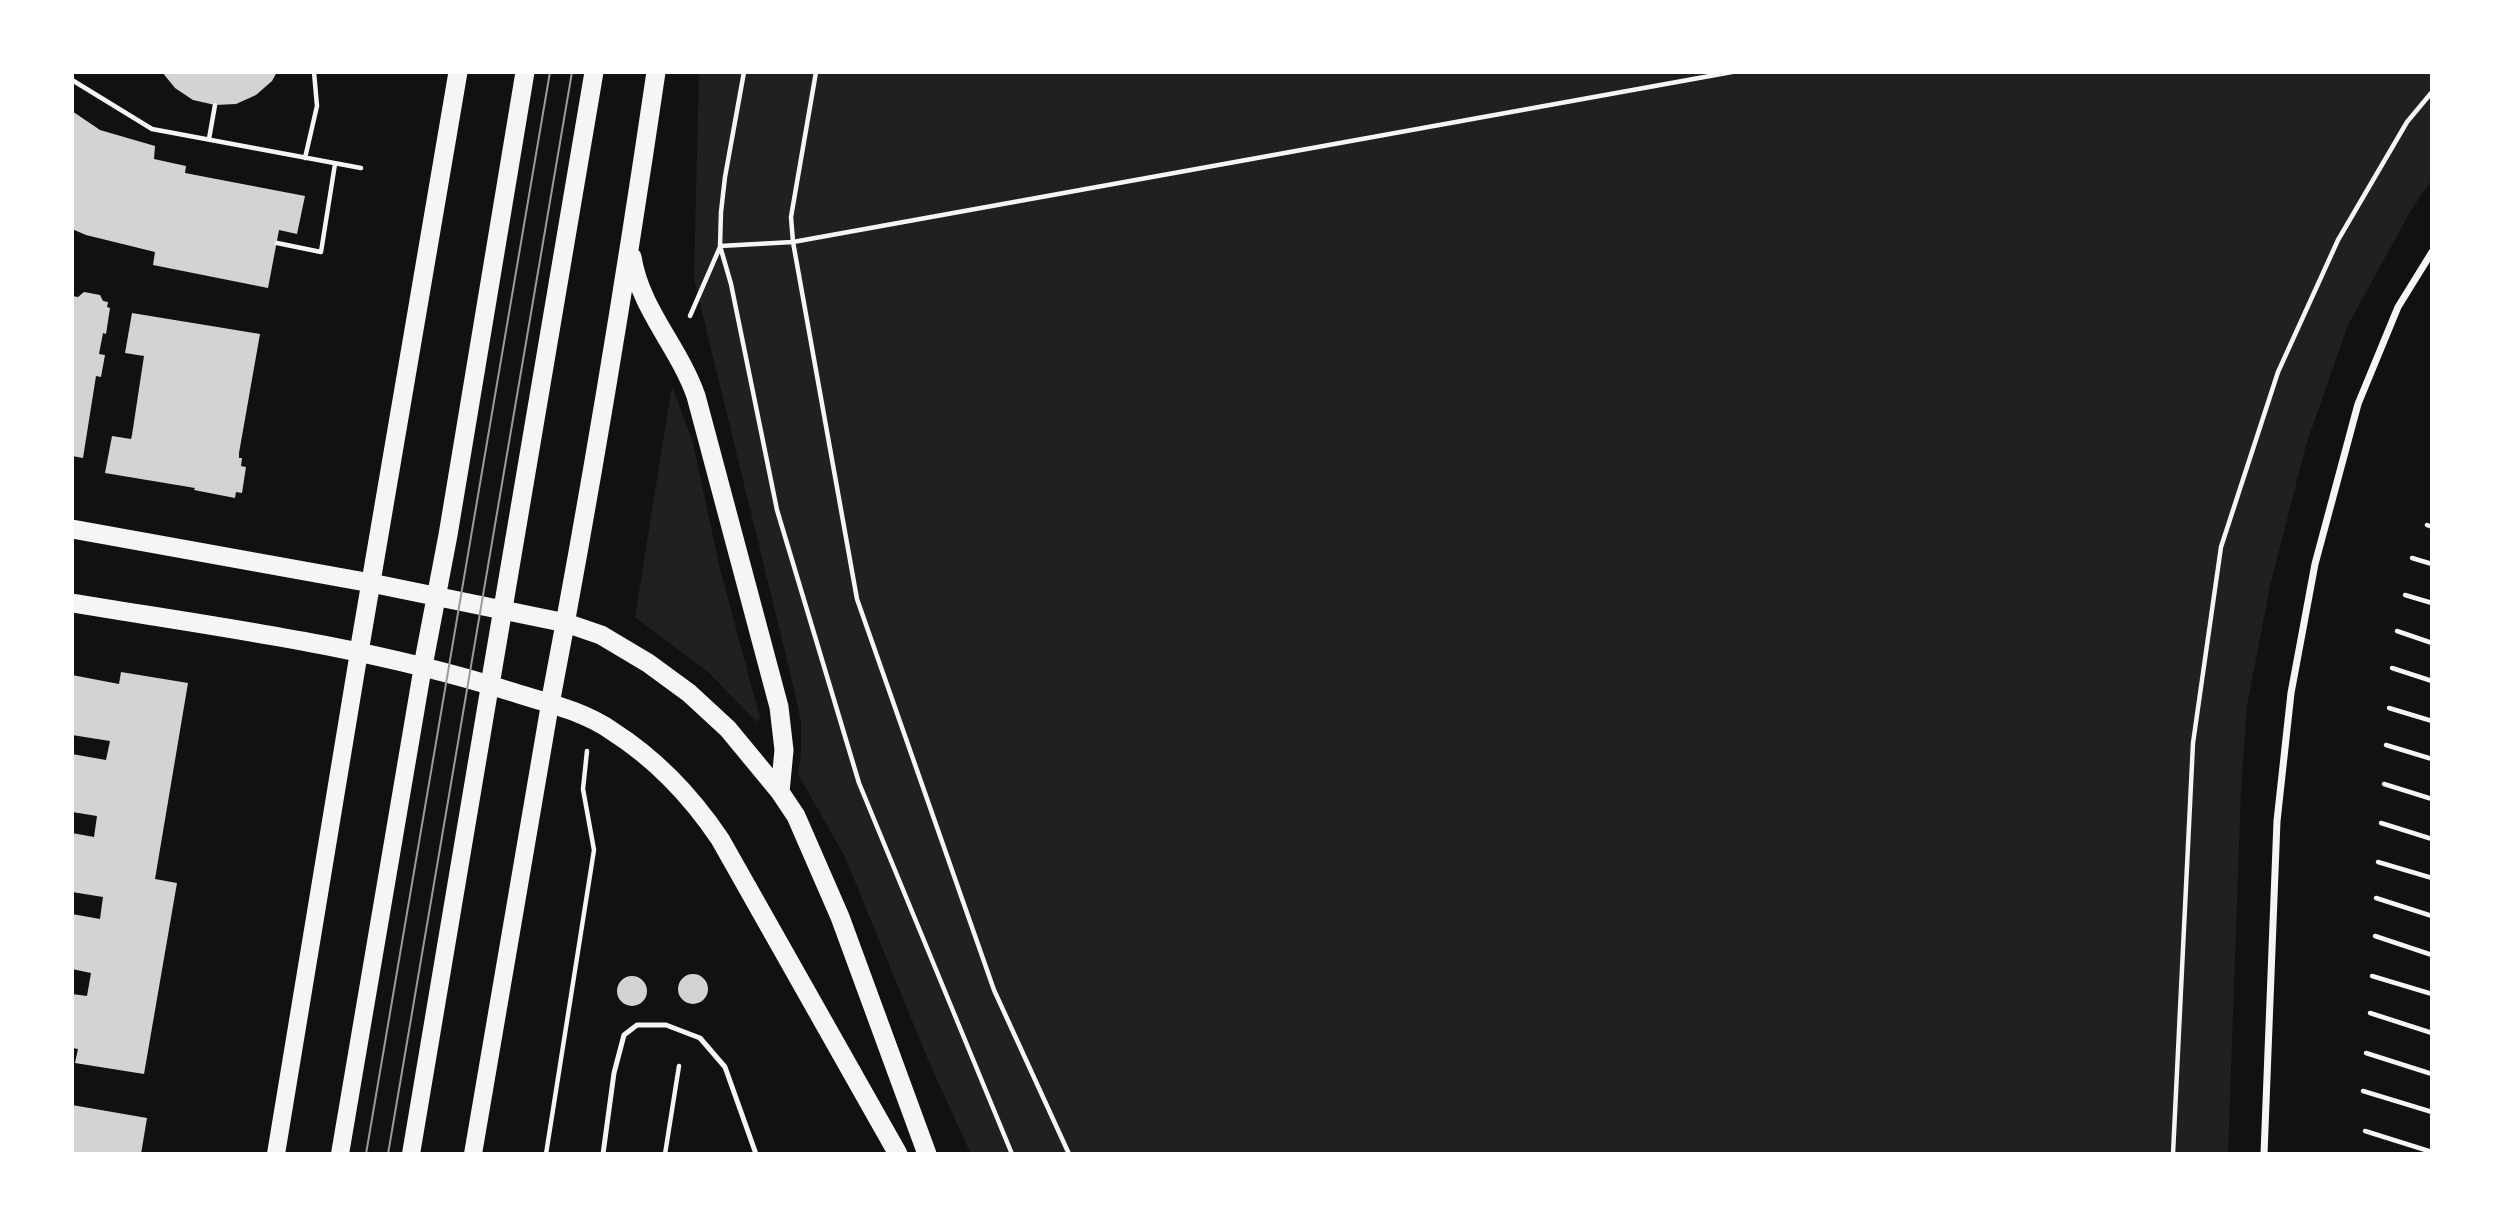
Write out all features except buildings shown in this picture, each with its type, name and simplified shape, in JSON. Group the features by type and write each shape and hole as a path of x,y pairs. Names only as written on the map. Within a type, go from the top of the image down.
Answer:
{"highway":[{"path":"359,652 458,72"},
{"path":"424,666 525,72"},
{"path":"490,685 594,72"},
{"path":"550,704 630,246 656,72"},
{"path":"630,246 634,272 643,297 675,350 696,396 779,707 784,750 780,792"},
{"path":"72,529 371,583 566,624 601,635 648,663 689,693 728,729 780,792 801,827 840,916 928,1154"},
{"path":"72,603 359,652 424,666 550,704 592,719 612,730 652,760 705,817 737,867 898,1154"}],"main road":[{"path":"280,1154 359,652"},
{"path":"340,1154 424,666"},
{"path":"411,1154 490,685"},
{"path":"473,1154 550,704"}],"street":[{"path":"2264,1154 2277,821 2291,693 2315,564 2358,404 2398,307 2432,252"}],"lane":[{"path":"603,1154 614,1073 624,1035 637,1025 666,1025 700,1038 725,1067 756,1154"}],"path":[{"path":"306,158 317,106 314,72"},
{"path":"744,72 720,212 720,246 731,284 777,510 859,783 1012,1154"},
{"path":"816,72 791,217 793,242 857,598 994,990 1069,1154"},
{"path":"720,246 793,242 1732,72"},
{"path":"72,80 152,129 361,168"},
{"path":"2173,1154 2193,743 2221,547 2278,372 2338,240 2407,122 2432,92"},
{"path":"209,139 215,105"},
{"path":"277,243 321,252 335,164"},
{"path":"675,350 720,246"},
{"path":"2412,558 2432,564"},
{"path":"2405,595 2432,603"},
{"path":"2397,631 2432,643"},
{"path":"2392,668 2432,681"},
{"path":"2389,708 2432,721"},
{"path":"546,1154 594,850 583,789 592,719"},
{"path":"2386,745 2432,760"},
{"path":"2384,784 2432,799"},
{"path":"2381,823 2432,839"},
{"path":"2378,862 2432,878"},
{"path":"2376,898 2432,916"},
{"path":"2375,936 2432,955"},
{"path":"2372,975 2432,994"},
{"path":"2370,1013 2432,1033"},
{"path":"2366,1053 2432,1074"},
{"path":"665,1154 679,1066"},
{"path":"2363,1091 2432,1112"},
{"path":"2365,1131 2432,1152"}],"shaded area":[{"path":"699,72 2432,72 2432,179 2410,212 2348,325 2306,445 2270,586 2247,706 2241,791 2228,1154 971,1154 929,1062 845,857 798,774 801,723 795,693 694,279"},
{"path":"673,389 693,443 719,565 760,718 757,722 708,672 635,617"}],"tram line":[{"path":"366,1154 550,72"},
{"path":"388,1154 572,72"}]}
